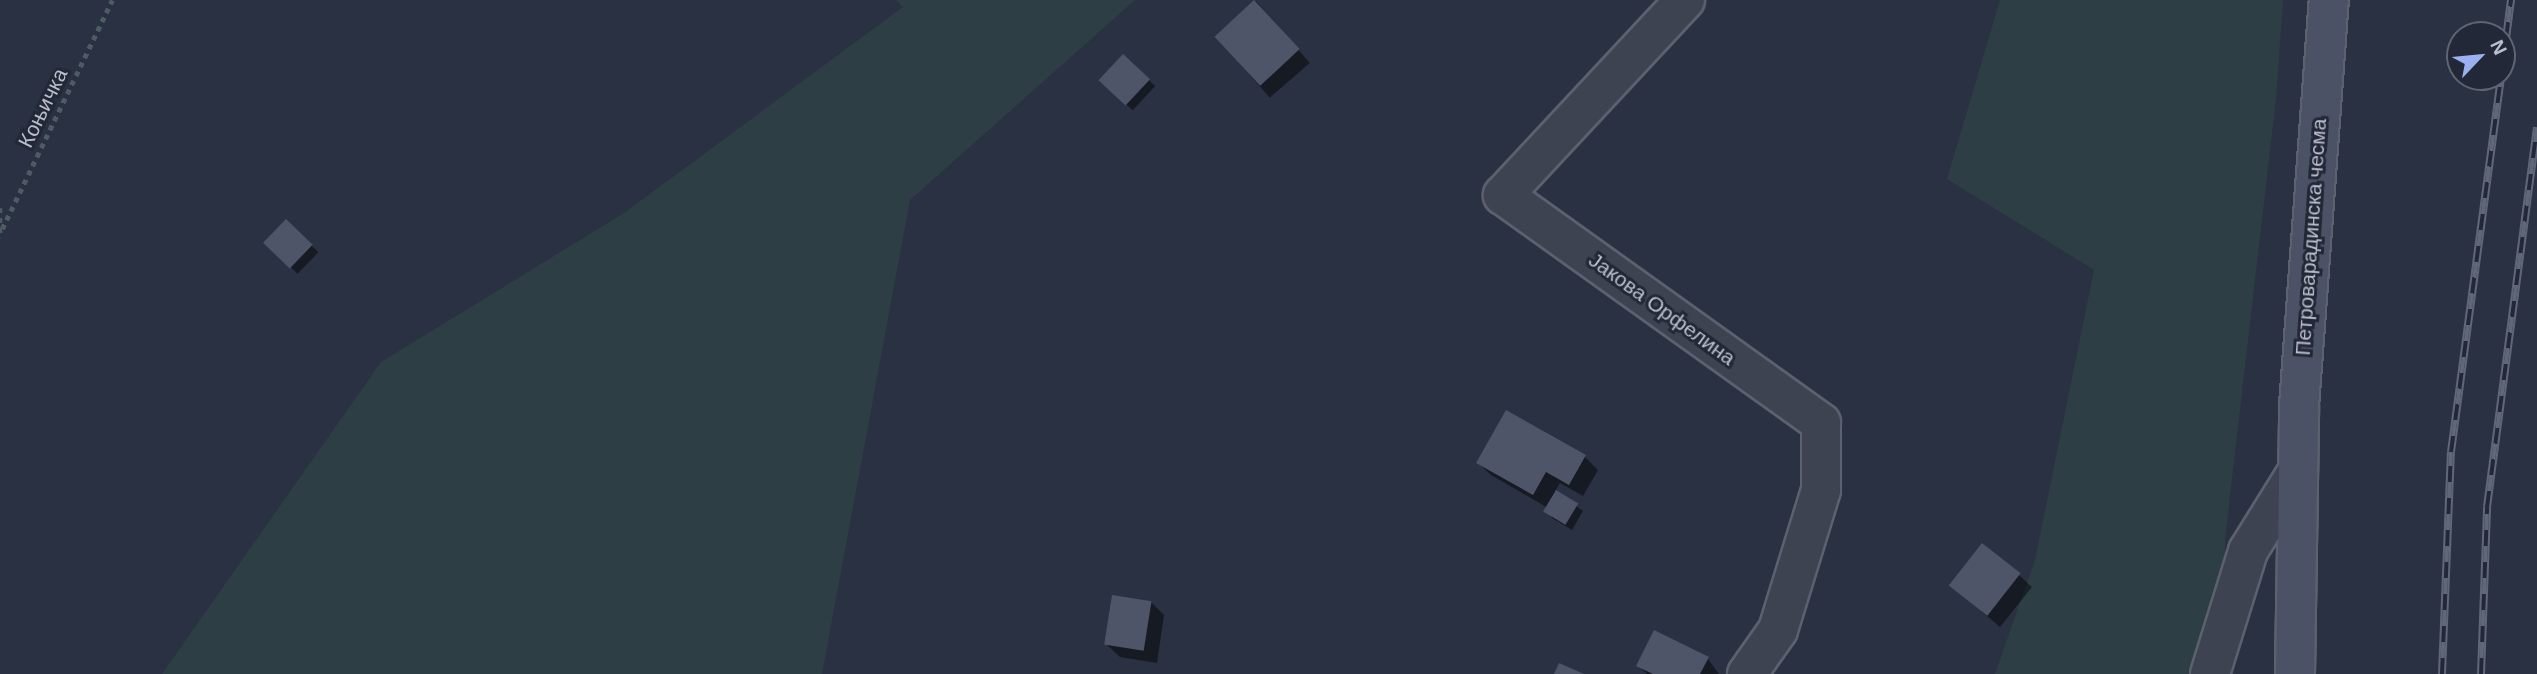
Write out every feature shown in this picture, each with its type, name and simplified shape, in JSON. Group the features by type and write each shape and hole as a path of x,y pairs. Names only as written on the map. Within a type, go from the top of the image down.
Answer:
{"main road":[{"name":"Петроварадинска чесма","path":"2295,674 2296,474 2329,0"}],"street":[{"name":"Јакова Орфелина","path":"1685,0 1503,195 1821,423 1821,490 1778,629 1747,674"},
{"path":"2210,674 2248,551 2296,474"}],"path":[{"name":"Коњичка","path":"2,229 112,0"},
{"path":"0,208 0,239"}],"shaded area":[{"path":"896,0 1135,0 910,200 822,674 162,674 381,362 624,213 903,7"},
{"path":"2000,0 2283,0 2276,99 2225,539 2227,674 1995,674 2035,560 2094,270 1947,179"}],"building":[{"path":"1254,0 1300,49 1260,86 1215,37"},
{"path":"1123,54 1150,79 1126,106 1098,80"},
{"path":"286,219 313,245 290,268 263,243"},
{"path":"1506,410 1586,455 1569,485 1546,472 1533,495 1476,463"},
{"path":"1556,490 1578,503 1565,525 1543,511"},
{"path":"1982,543 2021,573 1987,616 1949,586"},
{"path":"1112,595 1152,601 1144,651 1104,644"},
{"path":"1654,630 1709,657 1700,674 1653,674 1636,666"},
{"path":"1559,663 1584,674 1554,674"}],"railway":[{"path":"2508,21 2511,0"},
{"path":"2442,674 2451,452 2499,91"},
{"path":"2481,674 2487,507 2537,127"}]}
